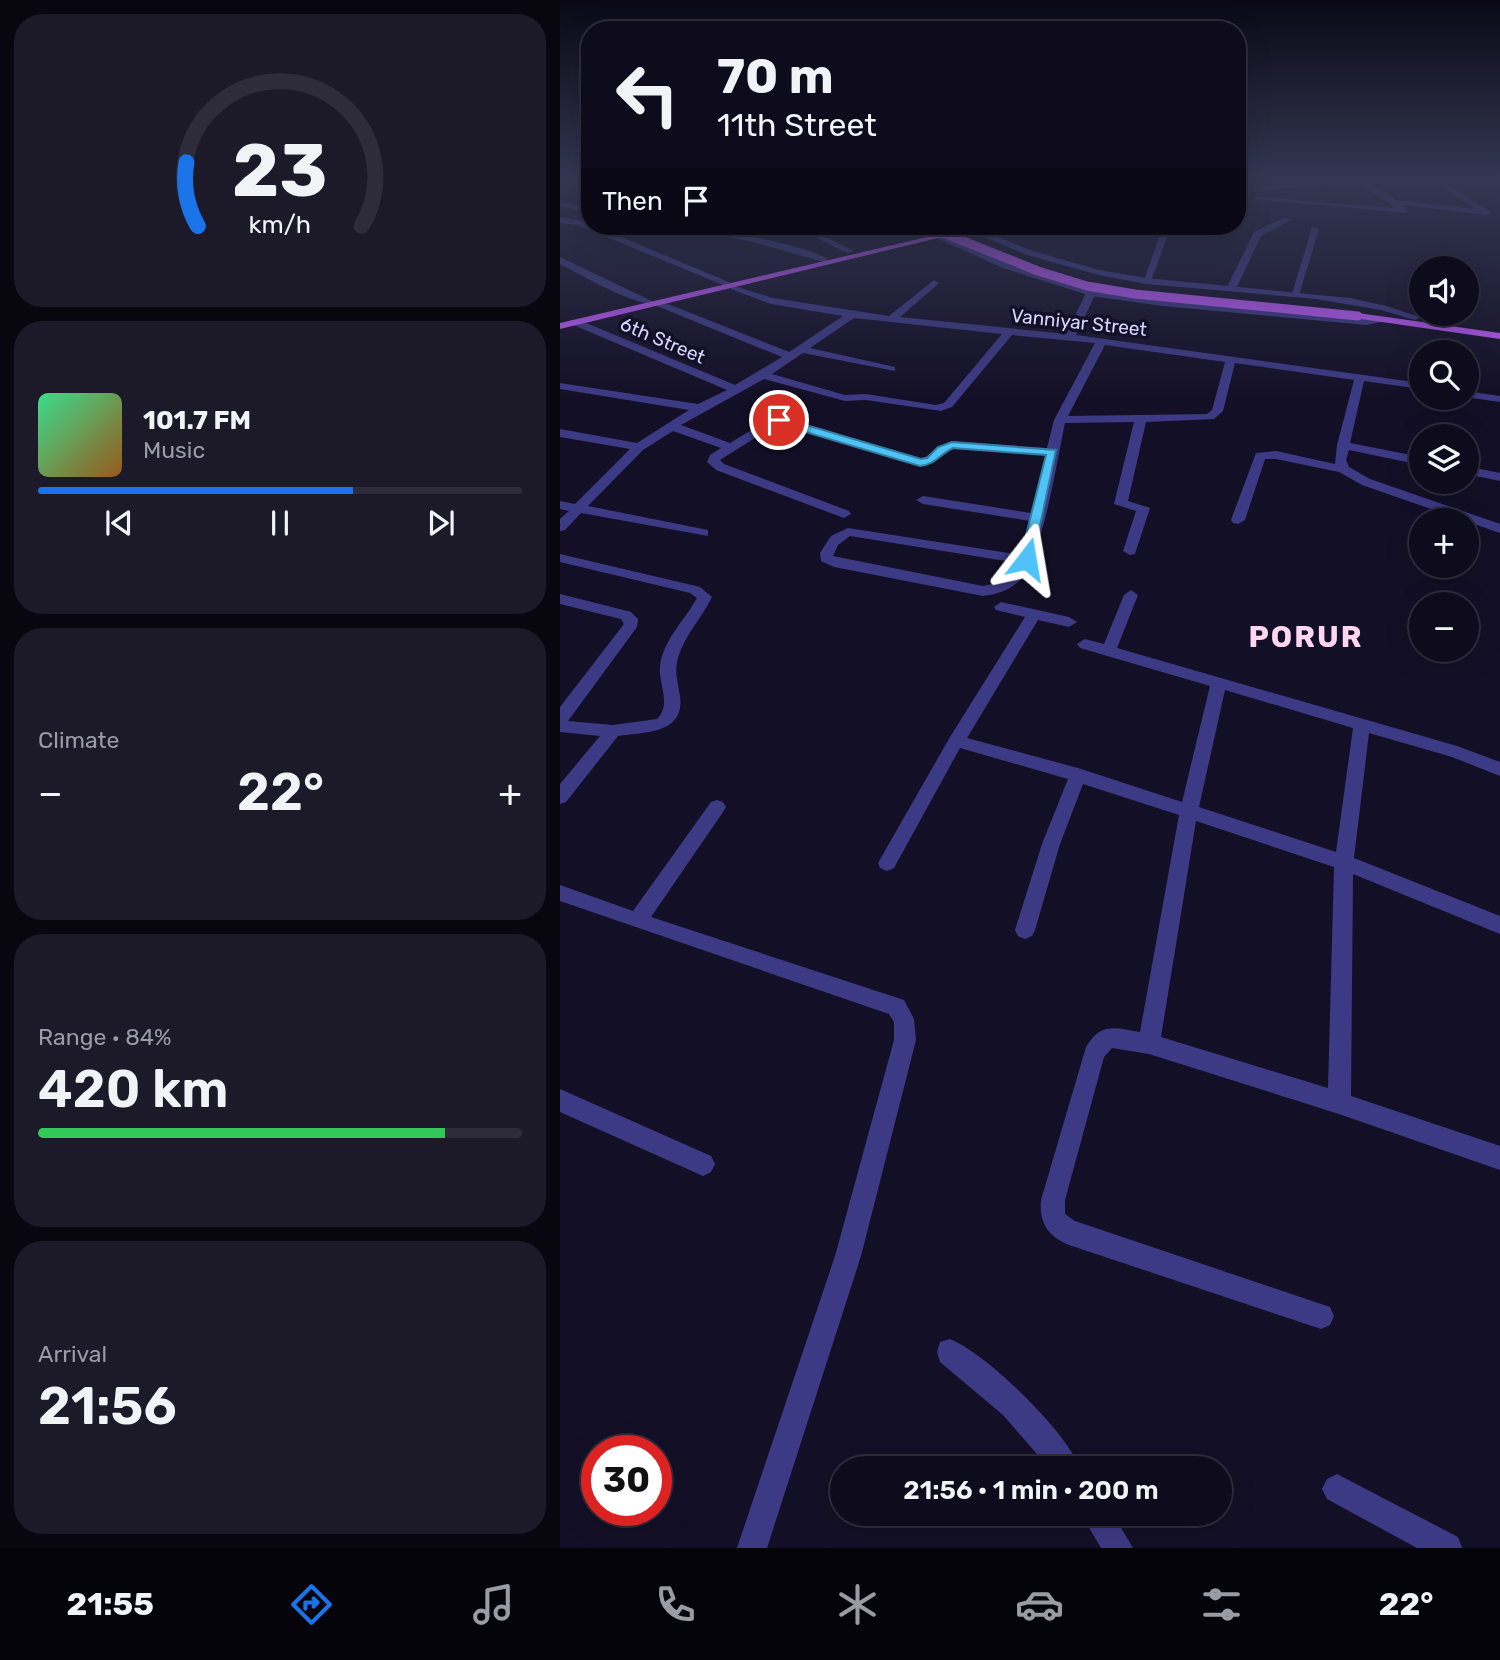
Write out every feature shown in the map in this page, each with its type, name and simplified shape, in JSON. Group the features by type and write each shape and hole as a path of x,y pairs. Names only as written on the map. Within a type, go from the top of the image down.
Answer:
{"main road":[{"path":"730,285 842,253"},
{"path":"560,323 575,322 730,285 848,253"},
{"path":"990,253 1087,286 1135,294 1358,316 1500,336"},
{"path":"1016,253 1053,268 1117,283 1409,316"},
{"path":"560,323 655,303"},
{"path":"1479,326 1500,329"}],"street":[{"name":"Vanniyar Street","path":"653,253 771,301 852,315 1102,341 1409,384"},
{"path":"802,253 823,259"},
{"path":"977,253 1055,284 1091,293 1150,302 1367,322 1385,320"},
{"path":"989,259 1005,253"},
{"path":"1036,253 1100,274 1381,306 1409,315"},
{"path":"1146,281 1157,253"},
{"path":"1231,289 1248,253"},
{"path":"1294,295 1307,253"},
{"path":"560,260 603,283 794,352 891,369"},
{"path":"891,319 934,283"},
{"path":"1069,338 1091,293"},
{"path":"560,527 639,447 700,408 763,375 852,315"},
{"name":"6th Street","path":"575,322 737,390"},
{"path":"763,375 840,397 866,397 937,410 948,405 1009,332"},
{"path":"1027,559 848,532 838,536 826,551 826,558 834,563 983,591 997,590 1014,580 1027,559 1060,420 1102,341"},
{"path":"1060,420 1204,418 1214,415 1231,358"},
{"path":"1343,469 1340,460 1360,377"},
{"path":"560,386 700,408"},
{"path":"1479,396 1500,399"},
{"path":"1130,551 1143,508 1121,504 1141,419"},
{"path":"844,514 716,465 714,458 775,420 920,462 930,461 942,449 952,445 1052,452"},
{"path":"671,426 729,447"},
{"path":"560,433 639,447"},
{"path":"1343,445 1409,459"},
{"path":"1238,520 1260,456 1276,455 1343,469 1366,482 1500,529"},
{"path":"1479,473 1500,477"},
{"path":"923,500 1036,519"},
{"path":"560,505 703,533"},
{"path":"560,558 695,590 705,597 668,665 671,716 663,724 613,731 560,726"},
{"path":"1109,650 1131,595"},
{"path":"560,598 626,615 632,624 560,719"},
{"path":"1001,607 1069,622"},
{"path":"887,863 956,741 1034,614"},
{"path":"1085,644 1457,752 1500,769"},
{"path":"1149,1044 1189,811 1219,681"},
{"path":"1339,1103 1344,862 1363,724"},
{"path":"560,797 613,731"},
{"path":"956,741 1078,775 1344,862 1500,925"},
{"path":"1025,930 1051,844 1078,775"},
{"path":"637,921 717,807"},
{"path":"560,893 896,1007 906,1024 905,1040 848,1256 752,1548"},
{"path":"1321,1317 1069,1232 1056,1224 1051,1216 1053,1200 1094,1054 1101,1042 1111,1037 1149,1044 1339,1103 1500,1158"},
{"path":"560,1100 703,1164"},
{"path":"950,1352 990,1382 1024,1415 1056,1456"},
{"path":"1337,1489 1447,1548"},
{"path":"1104,1526 1118,1548"}],"district":[{"name":"PORUR","path":"1306,637"}],"route":[{"path":"779,420 920,462 930,461 942,449 952,445 1052,452 1027,559"}]}
